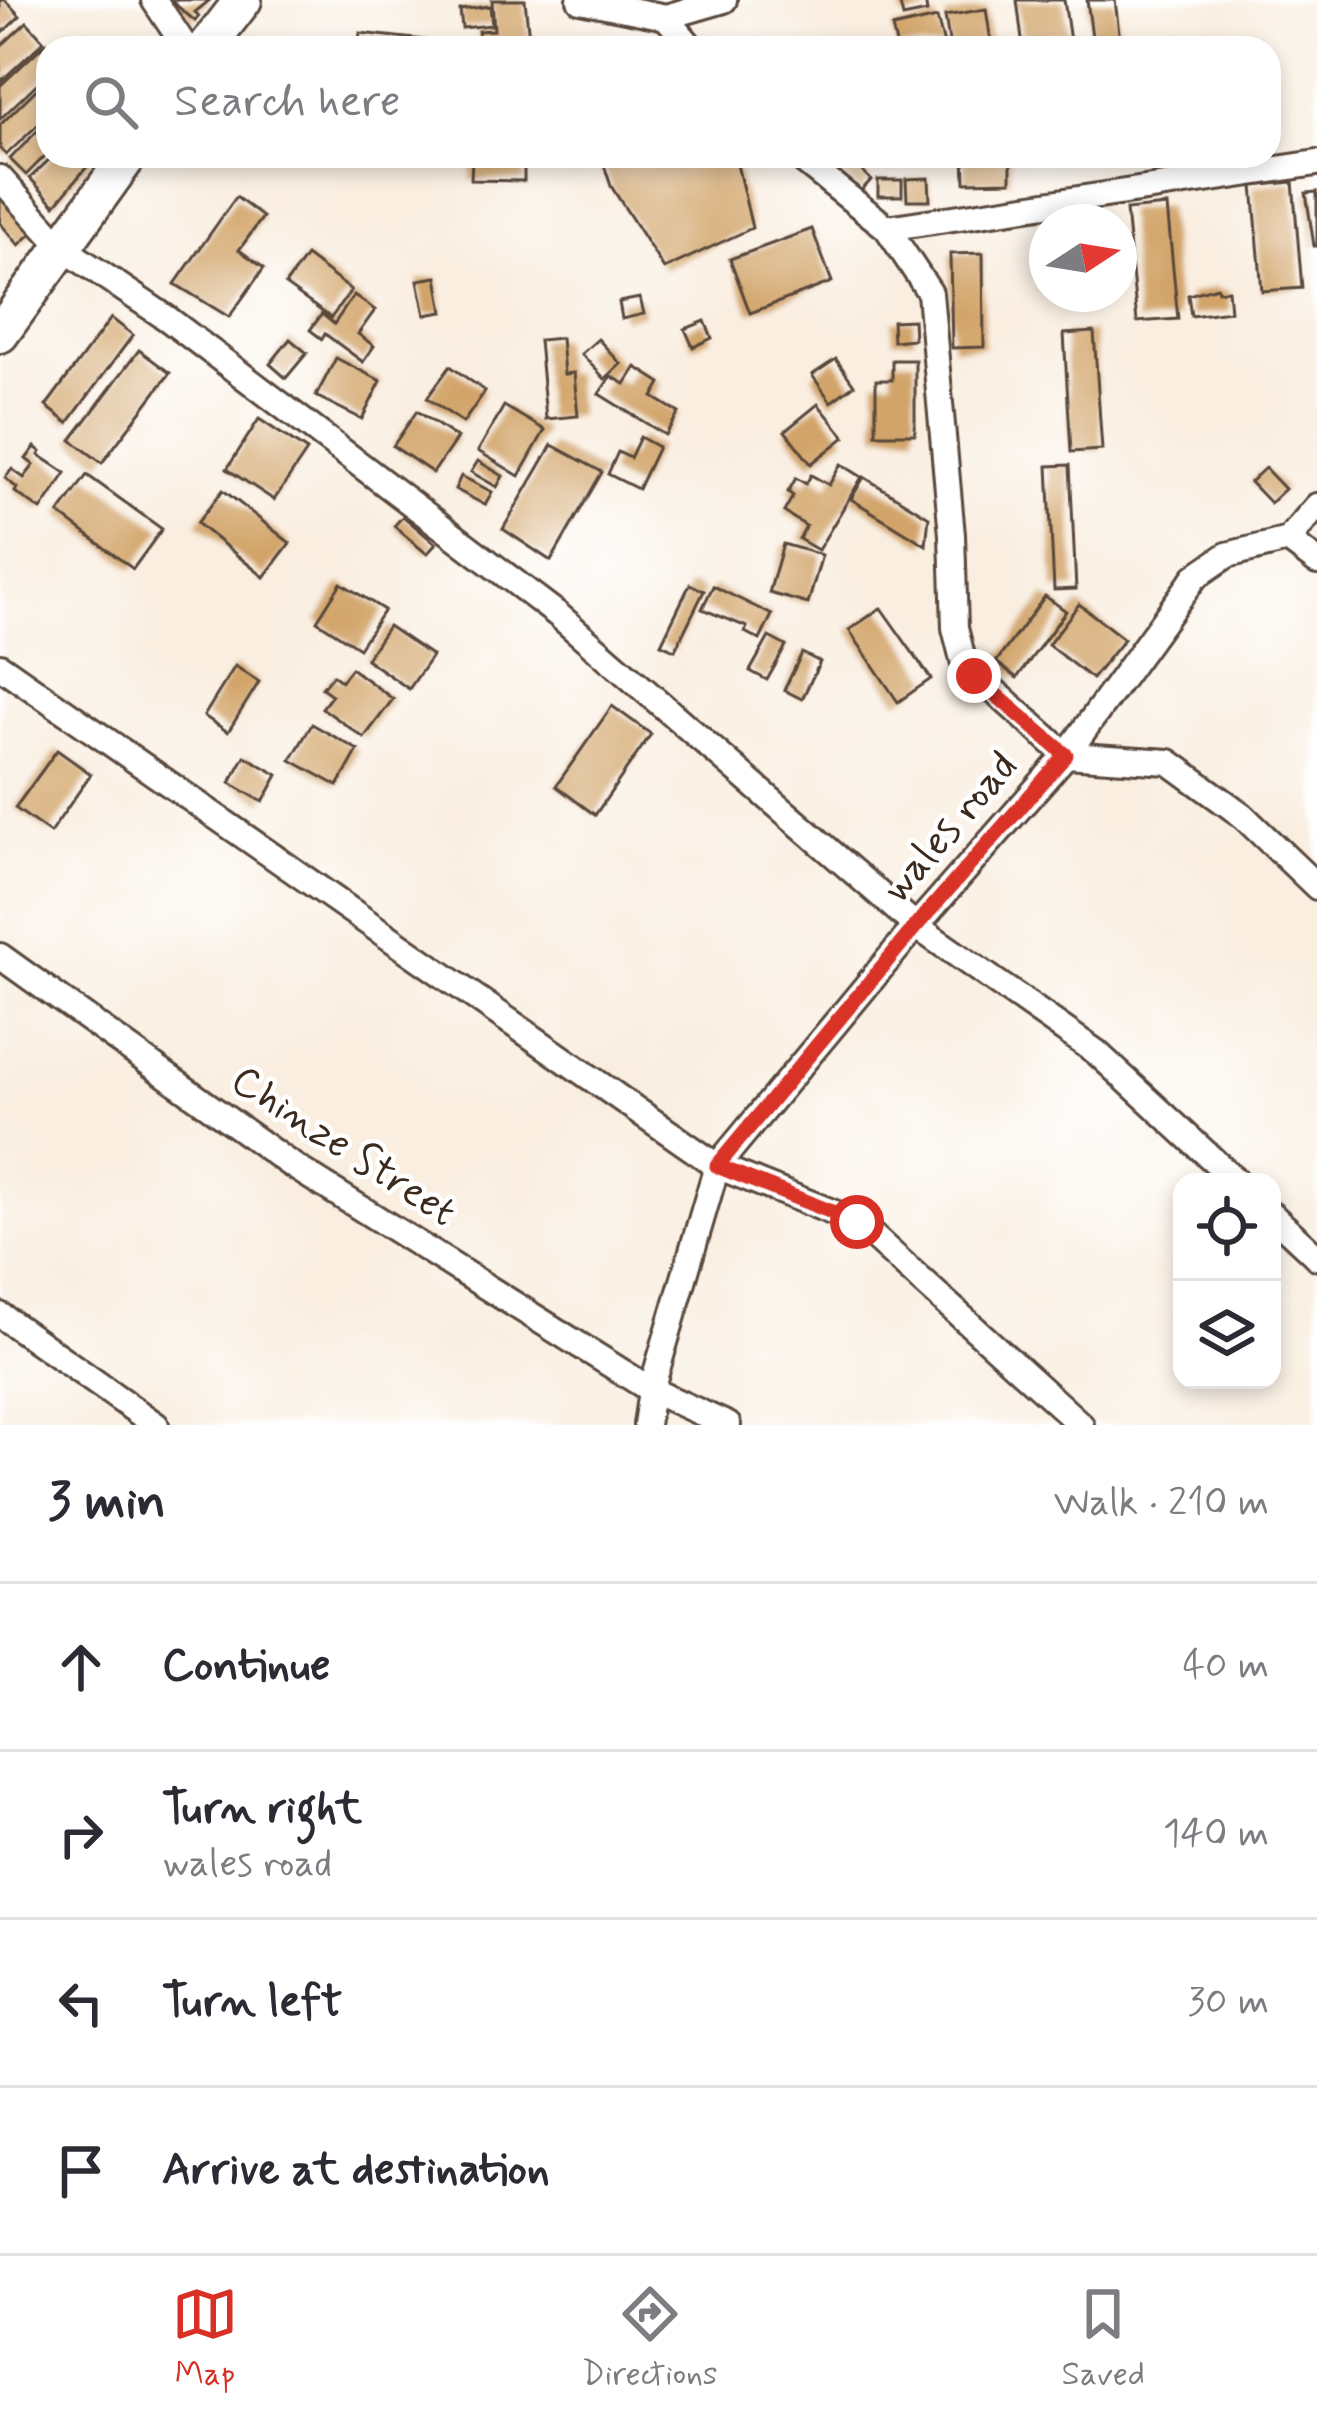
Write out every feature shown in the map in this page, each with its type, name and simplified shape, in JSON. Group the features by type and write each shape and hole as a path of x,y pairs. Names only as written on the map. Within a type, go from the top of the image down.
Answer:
{"main road":[{"path":"215,36 243,0"},
{"path":"0,334 120,168"}],"street":[{"path":"154,0 177,36"},
{"path":"580,0 666,17 724,0"},
{"path":"666,17 682,36"},
{"path":"887,228 1317,163"},
{"path":"811,168 887,228 930,292 952,535 955,628 964,664 1066,755 1168,762 1242,815 1317,886"},
{"path":"0,178 63,248 168,319 557,614 916,926 1096,1052 1227,1173"},
{"path":"1317,506 1288,540 1317,562"},
{"name":"wales road","path":"646,1425 651,1390 717,1166 916,926 1066,755 1195,577 1227,556 1288,540"},
{"path":"0,667 717,1166 857,1222 1082,1425"},
{"name":"Chinze Street","path":"0,956 287,1162 651,1390 728,1425"},
{"path":"1281,1223 1317,1257"},
{"path":"0,1316 156,1425"}],"building":[{"path":"0,0 20,16 0,35"},
{"path":"170,0 210,0 195,12 199,16 195,21"},
{"path":"492,0 525,0 529,36 479,36 478,31 494,30"},
{"path":"899,0 925,0 927,12 903,17"},
{"path":"1017,0 1064,0 1069,36 1022,36"},
{"path":"1087,0 1115,0 1119,36 1092,36"},
{"path":"490,6 492,25 462,28 460,10"},
{"path":"986,9 990,36 948,36 945,16"},
{"path":"937,18 942,36 894,36 892,28"},
{"path":"27,22 40,36 36,48 0,82 0,47"},
{"path":"36,52 36,84 0,119 0,86"},
{"path":"36,90 36,126 6,155 0,149 0,125"},
{"path":"36,132 36,165 26,175 10,159"},
{"path":"40,168 86,168 55,205 30,178"},
{"path":"472,168 524,168 524,181 471,180"},
{"path":"605,168 738,168 752,228 664,269 611,186"},
{"path":"835,168 859,168 871,180 859,193"},
{"path":"964,168 1011,168 1011,181 965,182"},
{"path":"929,178 930,200 907,200 906,179"},
{"path":"878,180 902,180 902,196 878,196"},
{"path":"1293,182 1302,288 1262,291 1253,186"},
{"path":"1317,192 1317,246 1314,246 1306,193"},
{"path":"0,194 33,232 19,245 0,223"},
{"path":"236,197 263,217 239,250 264,268 229,317 175,284"},
{"path":"1167,206 1178,319 1137,322 1137,209"},
{"path":"812,229 832,282 750,313 730,259"},
{"path":"983,253 984,347 952,348 950,254"},
{"path":"306,256 351,290 331,318 285,285"},
{"path":"437,277 443,312 425,315 418,280"},
{"path":"1217,287 1228,290 1230,311 1191,316 1188,295"},
{"path":"354,295 375,310 358,334 374,346 363,362 325,334 322,339 310,330 322,314 334,324"},
{"path":"640,298 644,314 622,319 619,302"},
{"path":"111,318 133,335 68,423 46,406"},
{"path":"913,320 914,339 893,341 892,321"},
{"path":"705,321 712,338 693,347 685,329"},
{"path":"1094,332 1102,450 1071,452 1064,334"},
{"path":"561,338 564,374 574,373 578,416 546,419 539,340"},
{"path":"290,339 307,353 286,378 270,364"},
{"path":"598,339 621,364 605,379 581,354"},
{"path":"139,350 170,373 102,463 71,440"},
{"path":"336,358 381,381 362,419 316,396"},
{"path":"836,359 854,385 831,402 812,375"},
{"path":"892,360 915,360 915,434 876,434 876,380 892,380"},
{"path":"450,366 485,391 463,423 427,398"},
{"path":"636,367 661,383 653,397 679,413 665,435 599,394 611,376 625,384"},
{"path":"818,404 845,437 811,464 785,431"},
{"path":"504,406 545,430 519,476 478,451"},
{"path":"417,411 457,438 433,473 393,446"},
{"path":"259,419 307,451 274,500 227,469"},
{"path":"640,437 658,447 638,489 608,474 618,452 630,458"},
{"path":"552,445 602,472 551,561 503,529"},
{"path":"35,447 66,473 41,510 15,492 17,488 5,478 12,469 24,478 34,465 26,459"},
{"path":"478,461 503,476 497,487 471,472"},
{"path":"841,464 862,477 818,550 799,539 806,526 784,512 793,496 788,492 796,478 806,484 811,475 829,485"},
{"path":"1070,465 1076,589 1054,590 1048,466"},
{"path":"1265,468 1285,489 1270,503 1250,482"},
{"path":"87,475 162,529 133,569 59,514"},
{"path":"461,476 492,492 485,505 455,489"},
{"path":"864,477 929,517 926,545 851,499"},
{"path":"223,490 290,543 264,577 197,523"},
{"path":"403,516 436,544 427,554 394,526"},
{"path":"783,544 822,555 808,604 769,593"},
{"path":"341,583 384,610 359,648 317,621"},
{"path":"690,584 704,591 675,650 661,644"},
{"path":"713,586 772,615 760,640 745,632 747,627 702,609"},
{"path":"1045,596 1066,611 1017,678 996,662"},
{"path":"1079,604 1124,639 1092,679 1048,645"},
{"path":"881,608 931,679 898,702 849,630"},
{"path":"388,626 432,656 409,689 366,659"},
{"path":"769,637 786,646 767,680 750,671"},
{"path":"802,653 820,662 802,699 784,690"},
{"path":"235,666 259,682 228,732 204,716"},
{"path":"351,668 393,699 364,738 322,708 332,695 322,688 333,675 341,681"},
{"path":"612,706 651,734 595,815 556,786"},
{"path":"312,724 358,750 338,786 291,760"},
{"path":"57,750 91,774 50,833 15,808"},
{"path":"245,756 278,775 263,802 230,783"}],"route":[{"path":"857,1222 717,1166 916,926 1066,755 974,676"}]}
